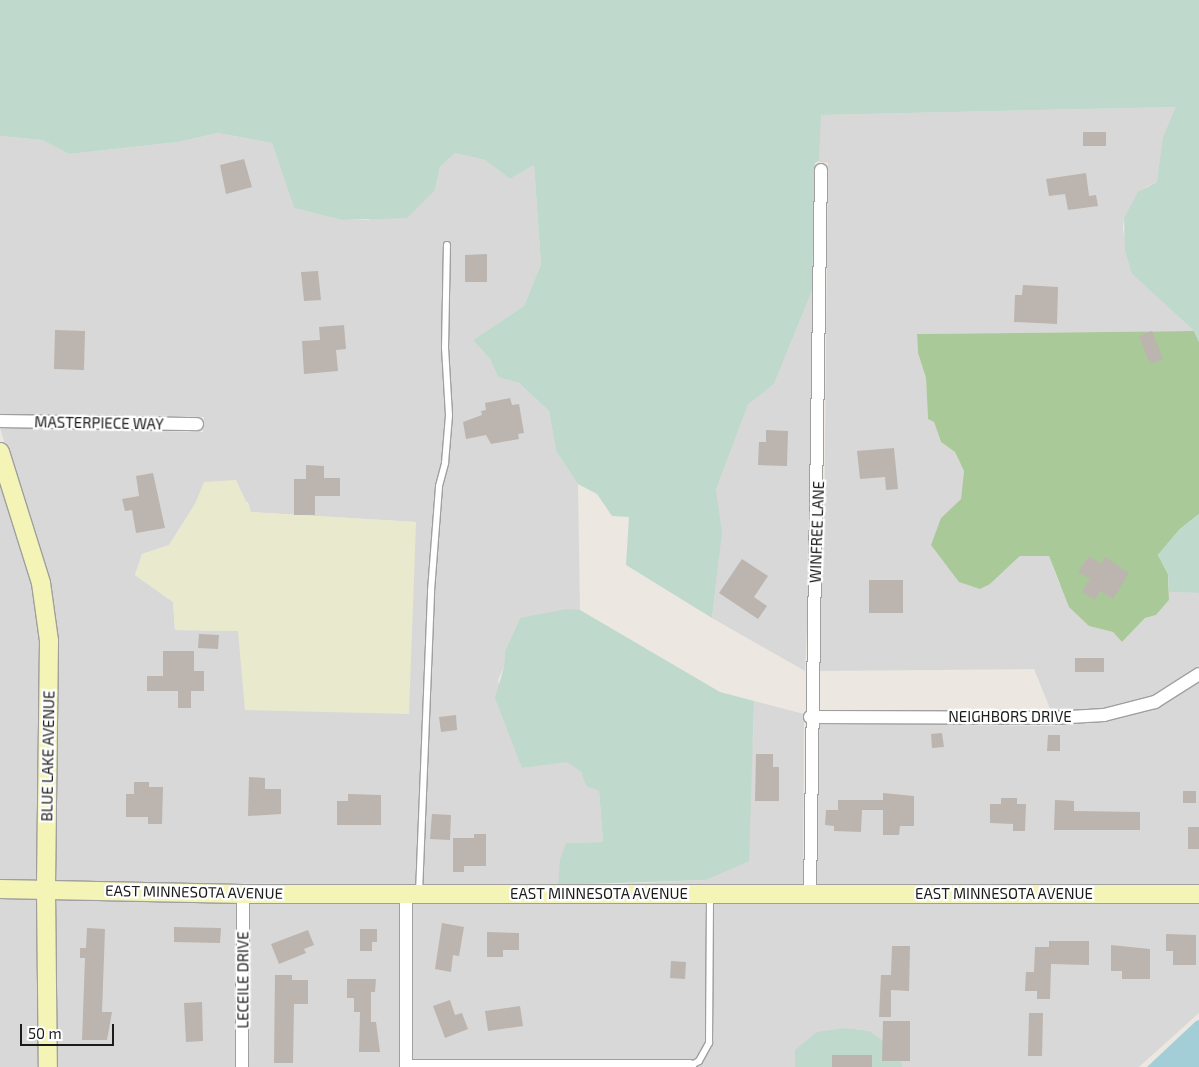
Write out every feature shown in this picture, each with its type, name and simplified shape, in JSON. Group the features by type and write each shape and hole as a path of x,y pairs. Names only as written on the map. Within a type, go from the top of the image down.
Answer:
{"street":[{"name":"WINFREE LANE","path":"810,894 810,717 818,541 821,170"},
{"name":"MASTERPIECE WAY","path":"0,421 197,424"},
{"name":"BLUE LAKE AVENUE","path":"0,452 41,583 48,631 46,890 48,1067"},
{"name":"NEIGHBORS DRIVE","path":"810,717 1052,718 1104,715 1155,702 1199,674"},
{"name":"EAST MINNESOTA AVENUE","path":"0,889 243,894 1199,894"},
{"name":"LECEILE DRIVE","path":"242,1067 243,894"},
{"path":"413,894 406,1067 690,1066"}],"lane":[{"path":"413,894 438,486 445,463 449,416 445,348 447,245"},
{"path":"690,1066 699,1061 710,1043 710,894"}],"shaded area":[{"path":"1177,107 1157,182 1146,187 1124,218 1123,229 1132,274 1194,331 917,334 918,353 926,378 928,419 934,422 941,442 955,452 964,471 961,499 941,518 990,584 1020,556 1049,556 1059,583 1089,626 1113,632 1122,642 1145,618 1156,615 1169,600 1169,592 1199,593 1199,665 1152,695 1103,708 1051,711 1034,669 818,671 824,541 828,163 819,162 820,115"},
{"path":"218,133 272,143 294,208 342,220 368,220 435,190 440,167 455,153 485,160 510,179 534,165 541,264 524,306 473,340 490,359 498,377 519,383 549,411 556,451 578,484 580,610 520,618 505,651 504,667 498,680 522,768 567,761 581,772 586,786 599,791 603,842 566,843 560,871 592,885 706,880 753,743 754,701 804,714 803,886 52,883 47,580 0,428 203,432 204,417 0,414 0,136 42,140 69,154 178,142","holes":["248,502 251,512 416,522 238,631 175,630 173,602 135,575 142,554 169,545 195,504"]},
{"path":"814,227 811,541 805,671 712,618 719,556 716,490 748,403 774,384 812,291"},
{"path":"0,473 35,585 43,641 39,883 0,882"},
{"path":"1199,682 1199,886 816,887 817,724 1052,726 1105,722 1156,709"},
{"path":"0,898 39,899 41,1067 0,1067"},
{"path":"52,899 237,901 236,1067 54,1067"},
{"path":"250,901 400,901 400,1067 249,1067"},
{"path":"413,901 1199,901 1199,1013 1139,1067 902,1067 901,1054 870,1031 846,1028 796,1050 795,1067 697,1067 696,1059 413,1059"}],"green space":[{"path":"0,0 1199,0 1199,342 1194,331 1132,274 1125,250 1124,218 1138,192 1157,182 1163,137 1176,107 821,115 819,161 815,163 812,291 774,384 748,404 716,490 722,532 712,618 626,565 629,517 612,516 597,494 578,484 556,451 549,411 519,383 498,377 490,359 473,340 524,306 541,264 534,165 510,179 485,160 455,153 440,167 435,190 407,218 342,220 294,208 272,143 218,133 178,142 69,154 42,140 0,136"},
{"path":"1194,331 1199,342 1199,514 1180,529 1158,555 1168,574 1169,600 1156,615 1145,618 1122,642 1113,632 1089,626 1069,607 1049,556 1020,556 990,584 980,589 959,582 931,545 941,518 961,499 964,471 955,452 941,442 934,422 928,419 926,378 918,353 917,334"},
{"path":"236,480 251,512 416,522 409,714 245,710 238,631 175,630 173,602 135,575 142,554 170,545 195,504 204,482"},
{"path":"1199,514 1199,593 1169,592 1168,574 1158,555 1180,529"},
{"path":"567,609 580,610 720,692 754,701 749,861 706,880 558,885 560,859 566,843 603,842 599,791 586,786 581,772 567,762 522,768 495,698 504,667 505,651 520,618"},
{"path":"846,1028 870,1031 901,1054 902,1067 795,1067 795,1050 817,1032"}],"water":[{"path":"1199,1020 1199,1067 1147,1067 1196,1021"}],"building":[{"path":"1083,132 1106,132 1106,146 1083,146"},
{"path":"244,159 252,187 226,194 220,165"},
{"path":"1086,173 1089,196 1096,195 1098,206 1068,210 1065,194 1049,196 1046,179"},
{"path":"487,254 487,282 465,282 465,255"},
{"path":"318,271 321,300 304,301 301,272"},
{"path":"1023,285 1058,287 1057,324 1014,322 1015,295 1022,295"},
{"path":"344,325 346,349 336,350 338,371 304,374 302,341 320,340 319,327"},
{"path":"55,330 85,331 84,370 54,369"},
{"path":"1152,331 1163,359 1150,364 1139,336"},
{"path":"510,398 512,405 519,404 524,433 518,434 519,439 491,444 486,435 466,439 463,422 482,415 481,411 486,410 485,403"},
{"path":"766,430 788,431 787,466 758,465 759,442 766,442"},
{"path":"894,448 898,489 886,490 885,477 860,479 857,451"},
{"path":"306,465 324,466 324,478 340,478 340,496 315,496 315,515 294,515 294,479 306,479"},
{"path":"153,473 165,528 136,533 132,510 125,511 122,499 139,496 136,476"},
{"path":"1089,556 1101,564 1105,557 1129,573 1113,599 1100,591 1095,600 1082,592 1090,579 1078,572"},
{"path":"742,559 768,576 754,597 767,606 758,619 719,593"},
{"path":"869,580 903,580 903,613 869,613"},
{"path":"199,634 219,635 218,649 198,648"},
{"path":"163,651 194,651 194,671 204,671 204,691 191,691 191,708 178,708 178,691 147,691 147,676 163,676"},
{"path":"1075,658 1104,658 1104,672 1075,672"},
{"path":"456,715 457,730 441,732 439,717"},
{"path":"942,733 944,747 932,748 931,734"},
{"path":"1048,735 1060,735 1060,751 1047,751"},
{"path":"756,754 773,754 773,767 779,767 779,801 755,801"},
{"path":"249,777 265,778 265,789 281,789 281,814 248,816"},
{"path":"134,782 149,782 149,787 163,787 162,824 148,824 148,817 126,817 126,794 134,794"},
{"path":"1183,791 1196,791 1196,803 1183,803"},
{"path":"883,793 914,796 914,826 900,826 899,835 883,835 883,810 862,810 861,832 834,831 834,826 825,825 826,810 838,810 838,800 883,800"},
{"path":"348,794 381,795 381,825 337,825 337,801 348,801"},
{"path":"1001,798 1017,798 1017,804 1026,804 1025,831 1013,831 1013,824 990,823 990,804 1001,804"},
{"path":"1055,800 1074,801 1074,811 1140,812 1140,830 1054,830"},
{"path":"432,814 451,815 450,840 430,839"},
{"path":"1188,827 1199,827 1199,849 1188,849"},
{"path":"474,834 486,834 486,866 464,866 464,872 453,872 453,838 474,838"},
{"path":"442,923 464,927 459,956 453,955 451,972 435,969"},
{"path":"174,927 221,928 220,943 174,942"},
{"path":"87,928 105,929 102,1012 112,1012 107,1040 82,1040 85,958 80,958 80,948 86,948"},
{"path":"360,929 377,929 377,942 372,942 372,951 360,951"},
{"path":"308,930 314,945 304,949 306,953 279,964 271,944"},
{"path":"487,932 519,933 519,950 503,950 503,957 487,957"},
{"path":"1166,934 1196,935 1196,965 1173,965 1173,951 1166,951"},
{"path":"1049,941 1089,941 1089,965 1051,964 1050,999 1037,999 1037,991 1025,991 1026,972 1034,972 1035,947 1049,947"},
{"path":"1111,945 1150,949 1150,979 1122,979 1122,971 1111,971"},
{"path":"892,946 910,946 909,991 891,990 891,1017 879,1017 881,975 891,975"},
{"path":"671,961 686,962 685,979 670,978"},
{"path":"275,975 292,975 292,980 308,980 308,1004 294,1004 293,1063 274,1063"},
{"path":"347,979 376,979 375,992 371,992 371,1022 376,1022 380,1052 359,1052 360,1012 354,1012 354,998 347,998"},
{"path":"450,1000 455,1015 462,1013 468,1029 445,1038 433,1006"},
{"path":"202,1002 203,1041 186,1042 184,1003"},
{"path":"520,1006 523,1026 488,1031 485,1011"},
{"path":"1029,1013 1043,1013 1042,1056 1028,1056"},
{"path":"883,1021 910,1021 910,1061 882,1061"},
{"path":"832,1055 872,1055 872,1067 832,1067"}]}
